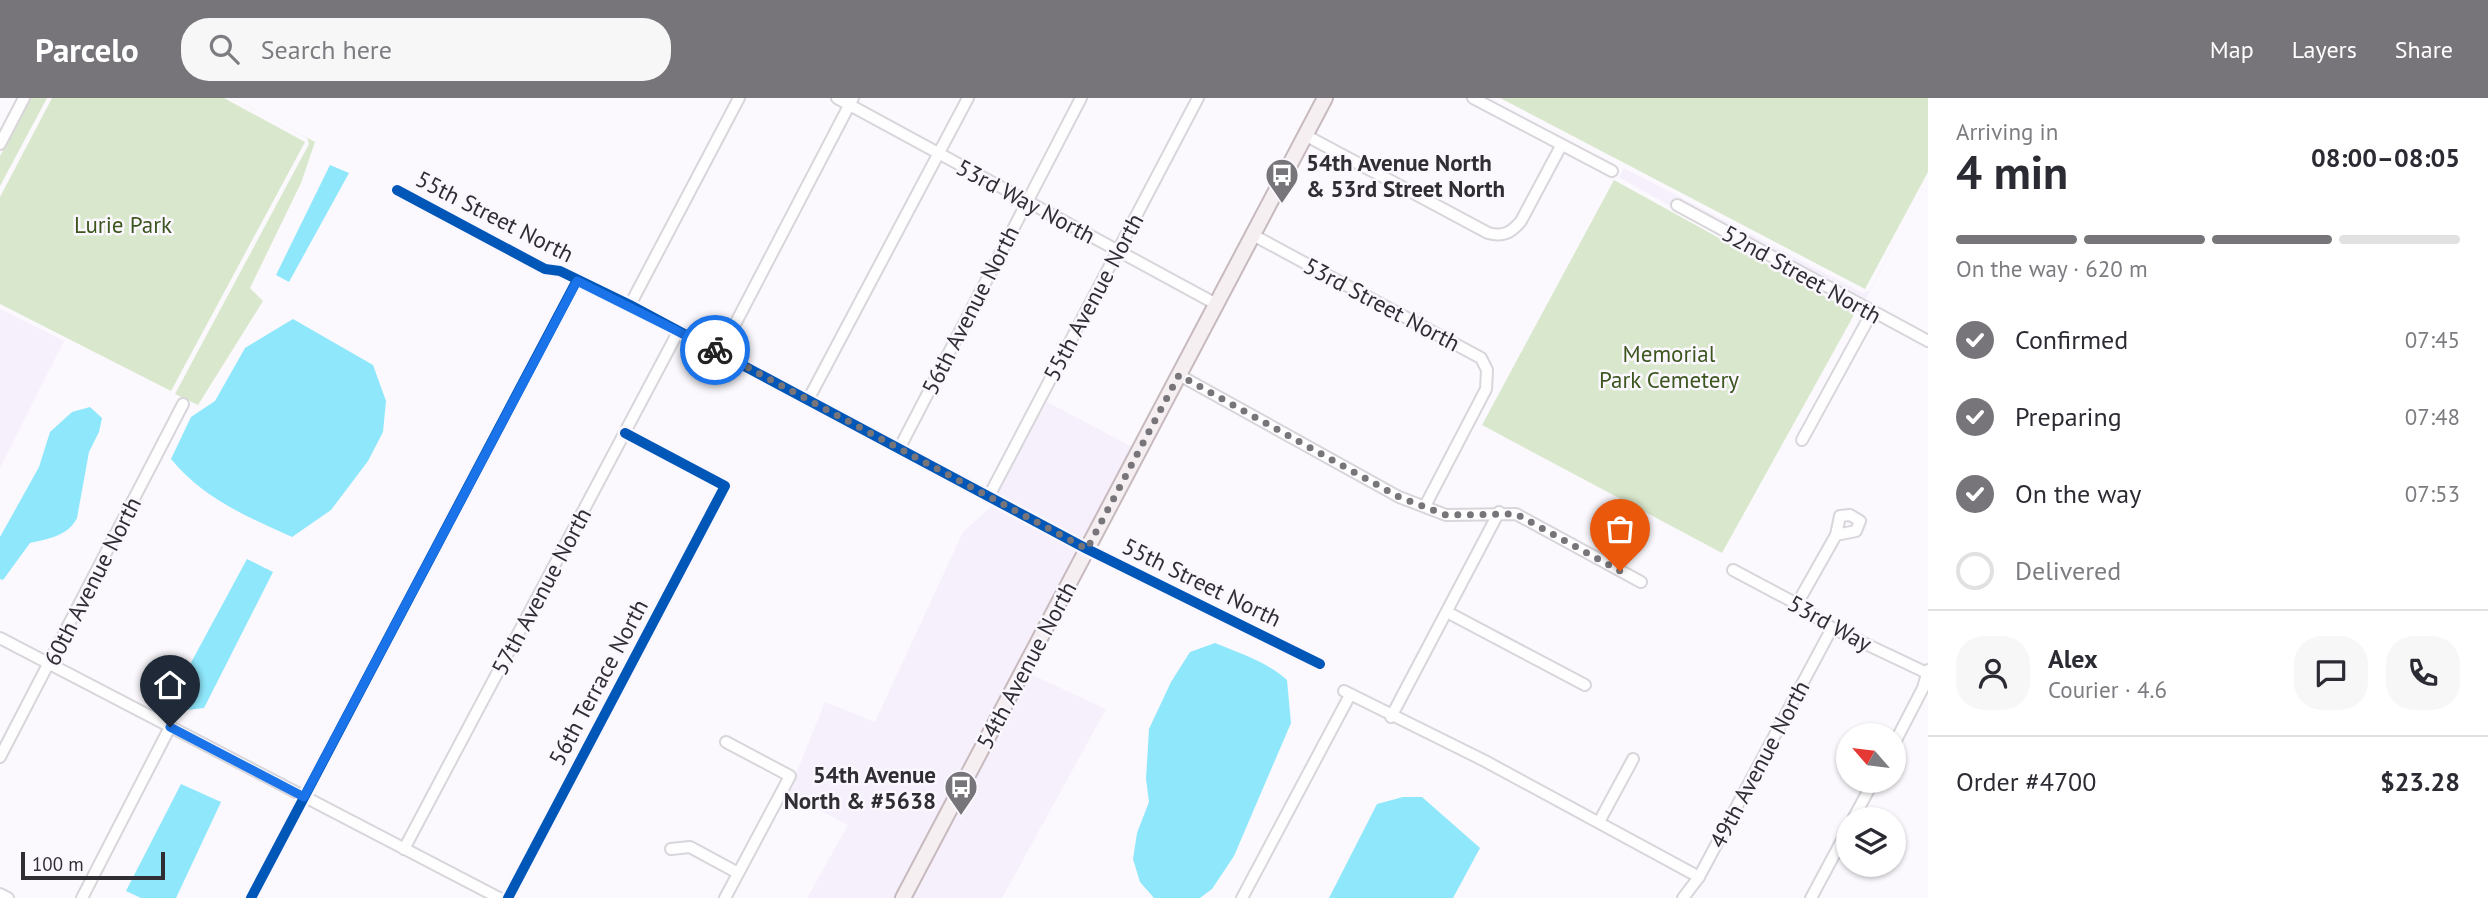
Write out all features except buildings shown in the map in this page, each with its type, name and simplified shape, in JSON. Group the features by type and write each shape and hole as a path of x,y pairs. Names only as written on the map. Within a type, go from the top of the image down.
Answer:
{"main road":[{"name":"54th Avenue North","path":"903,898 1325,98"}],"street":[{"path":"0,144 23,98"},
{"path":"630,305 739,98"},
{"name":"53rd Way North","path":"836,98 851,101 938,154 1216,304"},
{"path":"808,400 968,98"},
{"name":"56th Avenue North","path":"899,449 1081,98"},
{"name":"55th Avenue North","path":"989,496 1198,98"},
{"path":"1473,98 1612,171"},
{"path":"720,353 851,101"},
{"path":"1305,135 1489,233 1500,236 1514,230 1521,221 1561,146"},
{"name":"55th Street North","path":"397,190 545,269 560,271 630,305 1087,549 1320,664"},
{"name":"52nd Street North","path":"1677,205 1928,341"},
{"name":"53rd Street North","path":"1253,234 1481,358 1487,370 1486,389 1425,506"},
{"path":"251,898 577,281"},
{"path":"1801,440 1872,312"},
{"name":"57th Avenue North","path":"404,849 678,332"},
{"path":"1179,375 1399,497 1446,515 1499,512 1516,514 1641,582"},
{"name":"60th Avenue North","path":"0,757 50,665 52,652 183,404"},
{"name":"56th Terrace North","path":"508,898 725,486 625,433"},
{"path":"1391,716 1499,512"},
{"path":"1797,604 1836,535"},
{"name":"53rd Way","path":"1733,570 1797,604 1832,628 1927,671"},
{"path":"1447,611 1586,685"},
{"name":"49th Avenue North","path":"1683,898 1699,877 1832,628"},
{"path":"0,638 499,898"},
{"path":"1905,723 1923,688 1927,671"},
{"path":"1242,898 1347,693 1485,761 1699,877"},
{"path":"82,898 170,727"},
{"path":"725,898 790,776 726,742"},
{"path":"1599,822 1633,759"},
{"path":"671,849 690,847 738,873"},
{"path":"1811,898 1836,851"},
{"path":"0,894 8,898"}],"shaded area":[{"path":"1624,168 1863,293 1869,291 1928,183 1864,302 1675,198 1670,206 1619,177"},
{"path":"0,309 64,341 0,468"},
{"path":"1047,402 1134,448 1085,542 997,494"},
{"path":"994,504 1080,550 897,898 807,898 848,825 788,794 825,702 875,722 963,532"},
{"path":"1028,673 1106,709 1002,898 909,898"}],"green space":[{"path":"30,98 47,98 0,186 0,156"},
{"name":"Lurie Park","path":"52,98 224,98 305,142 171,391 0,304 0,197"},
{"path":"233,98 315,142 301,183 250,288 263,301 198,405 175,394 309,144 307,138"},
{"path":"1500,98 1928,98 1928,172 1865,289"},
{"name":"Memorial Park Cemetery","path":"1614,180 1855,313 1722,553 1482,425"}],"water":[{"path":"330,165 349,173 289,282 276,275"},
{"path":"293,319 373,365 386,401 383,432 368,461 331,510 292,537 242,514 212,496 171,459 191,417 215,401 245,348"},
{"path":"90,407 102,418 99,432 89,452 77,518 63,533 30,543 3,580 0,579 0,537 39,467 50,432 72,412"},
{"path":"247,559 273,572 204,708 187,710 173,696"},
{"path":"1215,643 1262,663 1287,680 1291,723 1234,856 1212,889 1200,898 1154,898 1140,882 1133,859 1137,833 1149,802 1146,779 1149,729 1171,682 1190,652"},
{"path":"181,784 221,802 176,898 141,898 126,891"},
{"path":"1403,797 1422,797 1480,848 1453,898 1329,898 1377,804"}],"cycle path":[{"path":"397,190 545,269 560,271 630,305 1087,549 1320,664"},
{"path":"251,898 577,280"},
{"path":"508,898 725,486 625,433"}],"way so far":[{"path":"715,350 1087,549 1179,375 1399,497 1446,515 1483,516 1499,512 1516,514 1620,571"}],"place":[{"name":"54th Avenue North & 53rd Street North","path":"1282,205"},
{"name":"54th Avenue North & #5638","path":"961,817"}],"route":[{"path":"170,727 304,797 577,281 630,305 715,350"}]}
